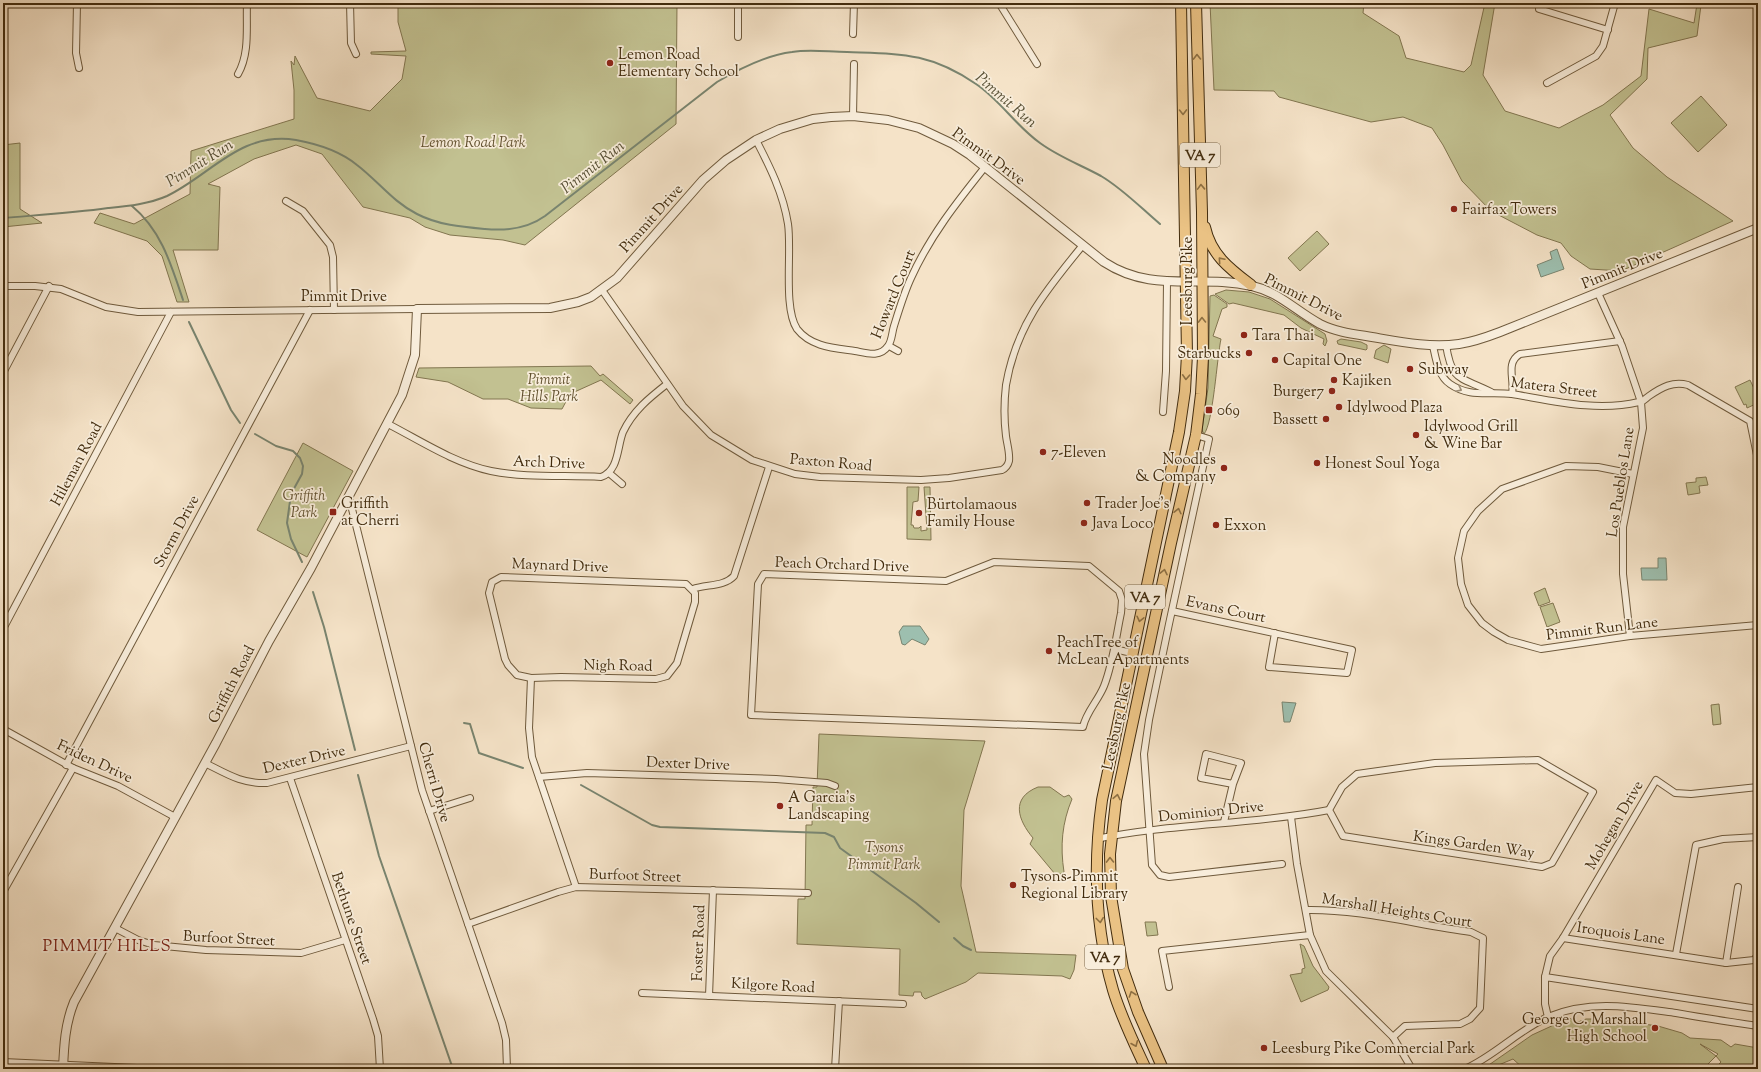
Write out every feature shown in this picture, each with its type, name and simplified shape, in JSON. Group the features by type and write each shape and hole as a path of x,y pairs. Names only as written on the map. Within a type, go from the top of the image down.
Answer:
{"main road":[{"name":"Leesburg Pike","path":"1146,1069 1116,998 1106,963 1097,897 1096,839 1102,800 1179,432 1185,391 1188,354 1181,3"},
{"name":"Leesburg Pike","path":"1162,1069 1138,1012 1123,969 1111,896 1111,836 1116,800 1158,601 1196,435 1203,357 1202,212 1196,3"},
{"path":"1202,212 1207,235 1212,248 1220,260 1251,285"}],"street":[{"path":"76,3 76,54 79,68"},
{"path":"238,74 242,67 246,52 247,3"},
{"path":"350,3 350,43 356,54"},
{"path":"738,3 738,36"},
{"path":"854,3 854,34"},
{"path":"999,3 1037,64"},
{"path":"1540,3 1538,9 1608,30"},
{"path":"1547,83 1596,56 1603,46 1615,3"},
{"path":"853,116 854,64"},
{"name":"Pimmit Drive","path":"3,286 49,286 67,290 99,304 121,310 171,312 550,308 578,302 602,290 617,278 719,165 756,140 780,129 807,121 853,116 888,120 919,128 953,144 985,167 1104,262 1124,274 1148,280 1167,282 1202,282 1251,285 1274,293 1306,316 1335,330 1433,346 1473,341 1500,332 1758,228"},
{"name":"Howard Court","path":"756,140 777,182 785,209 789,245 790,306 792,318 798,329 808,340 823,346 874,354 884,351 888,346 902,299 924,251 945,218 985,167"},
{"path":"286,202 303,211 330,245 334,257 334,310"},
{"name":"Paxton Road","path":"602,290 687,411 711,435 738,453 769,467 795,474 820,477 914,480 949,478 1004,469 1009,462 1005,404 1010,367 1018,340 1036,304 1082,245"},
{"path":"1163,412 1166,371 1167,282"},
{"path":"3,373 49,286"},
{"name":"Los Pueblos Lane","path":"1598,293 1620,341 1641,402 1643,428 1623,527 1623,574 1630,636"},
{"name":"Griffith Road","path":"63,1067 64,1042 71,1011 255,667 349,497 402,395 413,365 417,338 417,309"},
{"name":"Storm Drive","path":"66,764 310,310"},
{"name":"Hileman Road","path":"3,629 171,312"},
{"path":"1512,394 1513,386 1510,364 1514,358 1520,354 1620,341"},
{"name":"Matera Street","path":"1446,345 1452,370 1458,377 1490,392"},
{"path":"888,346 898,351"},
{"name":"Matera Street","path":"1433,346 1438,368 1448,383 1463,392 1512,394 1584,406 1641,402"},
{"path":"1641,402 1661,387 1679,383 1688,385 1750,421 1758,460"},
{"path":"622,484 609,473 613,468 619,444 630,420 647,399 667,384"},
{"name":"Arch Drive","path":"388,424 452,458 491,471 519,474 601,477 609,473"},
{"path":"1196,435 1209,439 1149,720 1144,754 1152,865 1160,875 1169,877 1282,864"},
{"name":"Pimmit Run Lane","path":"1633,474 1598,467 1566,466 1502,489 1478,511 1464,531 1458,558 1461,584 1468,605 1482,623 1508,640 1541,649 1630,636 1758,625"},
{"path":"693,589 711,584 724,583 734,576 769,467"},
{"name":"Cherri Drive","path":"349,497 411,746 429,811 502,1023 507,1045 507,1069"},
{"name":"Peach Orchard Drive","path":"994,562 1089,566 1119,591 1122,600 1114,649 1105,684 1098,699 1087,714 1083,727 751,715 758,584 764,574 946,581 994,562"},
{"name":"Maynard Drive","path":"531,678 517,675 505,659 489,593 489,587 495,579 501,577 682,582 693,589"},
{"name":"Nigh Road","path":"531,678 561,677 656,679 667,676 674,669 680,656 696,597 693,589"},
{"name":"Evans Court","path":"1172,611 1275,633 1352,650 1347,673 1269,667 1275,633"},
{"path":"1114,649 1132,653"},
{"path":"531,678 529,728 530,745 539,777 576,887"},
{"name":"Friden Drive","path":"3,729 72,768 118,786 175,817"},
{"name":"Dexter Drive","path":"205,763 248,783 267,783 411,746"},
{"path":"1224,822 1233,784 1241,762 1206,754 1201,778 1233,784"},
{"name":"Kings Garden Way","path":"1538,760 1593,792 1552,863 1542,867 1343,836 1329,810 1342,787 1357,774 1435,763 1538,760"},
{"path":"3,892 72,768"},
{"name":"Dexter Drive","path":"539,777 587,773 776,779 827,783 835,786"},
{"name":"Bethune Street","path":"290,778 373,1019 379,1047 380,1069"},
{"name":"Mohegan Drive","path":"1548,1017 1545,1004 1544,977 1550,956 1563,938 1656,780 1675,793 1691,794 1758,787"},
{"path":"429,811 470,798"},
{"name":"Dominion Drive","path":"1096,839 1224,822 1291,817 1329,810"},
{"path":"1291,817 1297,864 1310,935 1326,971 1393,1037 1412,1069"},
{"name":"Iroquois Lane","path":"1676,954 1696,844 1723,839 1758,837"},
{"name":"Burfoot Street","path":"468,924 550,894 576,887 808,893"},
{"path":"1726,963 1738,887"},
{"name":"Foster Road","path":"710,996 713,890"},
{"name":"Marshall Heights Court","path":"1306,910 1330,910 1471,932 1483,938 1480,1008 1470,1019 1460,1024 1405,1026 1393,1037"},
{"name":"Burfoot Street","path":"115,928 138,940 154,945 206,950 301,953 345,940"},
{"path":"1169,987 1162,951 1310,935"},
{"name":"Iroquois Lane","path":"1563,938 1676,954 1726,963 1754,960 1758,955"},
{"path":"1544,977 1758,1010"},
{"name":"Kilgore Road","path":"642,993 903,1004"},
{"path":"835,1069 839,1001"},
{"path":"1465,1069 1492,1056 1520,1032 1548,1017 1582,1007 1614,1005 1758,1026"},
{"path":"3,1062 63,1067 159,1069"}],"green space":[{"name":"Lemon Road Park","path":"398,3 677,3 676,124 525,245 503,240 450,235 425,227 410,218 363,207 322,154 296,145 254,159 208,184 220,187 218,250 173,250 189,302 177,302 162,256 147,241 94,223 100,213 134,224 190,194 191,151 294,119 294,90 291,61 294,65 295,56 317,98 370,111 402,79 406,56 371,54 371,52 406,51 398,22"},
{"path":"1210,3 1364,3 1363,13 1399,36 1406,58 1464,72 1471,65 1485,3 1495,3 1483,75 1505,111 1559,128 1603,105 1641,76 1649,9 1694,23 1697,4 1701,5 1697,36 1648,48 1647,79 1610,115 1633,148 1667,177 1733,221 1621,271 1590,269 1571,256 1561,243 1537,235 1491,211 1462,181 1432,128 1403,117 1371,122 1279,97 1274,91 1214,90"},
{"path":"1701,96 1727,125 1698,152 1671,123"},
{"path":"20,143 20,209 42,223 3,227 3,145"},
{"path":"1317,231 1329,244 1300,271 1288,258"},
{"path":"1226,290 1249,292 1270,299 1325,334 1327,341 1325,346 1323,344 1324,339 1301,328 1284,315 1233,303 1229,304 1215,294"},
{"path":"1214,295 1227,304 1227,307 1222,309 1213,336 1221,339 1210,417 1204,434 1202,430 1208,388 1210,296"},
{"path":"1341,339 1361,342 1367,345 1367,349 1338,344 1337,341"},
{"path":"1384,345 1391,349 1388,363 1374,358 1376,350"},
{"name":"Pimmit Hills Park","path":"591,366 600,376 603,374 633,400 630,404 601,380 570,394 562,409 531,408 508,399 483,399 448,382 416,377 419,368"},
{"path":"1750,380 1758,397 1758,403 1747,408 1735,387"},
{"name":"Griffith Park","path":"303,443 353,471 307,557 257,530"},
{"path":"1706,477 1708,485 1699,486 1700,493 1688,495 1686,483 1696,482 1696,478"},
{"path":"907,487 919,487 918,501 913,502 911,525 913,525 914,528 919,528 921,526 921,531 927,530 924,487 930,487 931,540 907,539"},
{"path":"1545,588 1550,602 1539,606 1534,593"},
{"path":"1553,603 1560,622 1547,627 1540,607"},
{"path":"1719,704 1721,724 1713,725 1711,705"},
{"name":"Tysons Pimmit Park","path":"819,734 985,741 964,810 961,886 976,952 1076,955 1074,970 1070,979 1062,976 978,973 966,982 925,999 921,992 914,992 913,996 899,995 900,949 797,944 798,899 805,899 806,825 812,825 813,787 817,787"},
{"path":"1038,787 1050,787 1064,797 1069,795 1072,799 1064,826 1062,853 1064,872 1062,874 1055,874 1030,844 1033,838 1024,824 1019,810 1023,797"},
{"path":"1145,922 1156,922 1158,935 1147,936"},
{"path":"1300,944 1304,946 1313,966 1329,987 1328,990 1301,1002 1290,975 1302,973 1302,969 1305,968"},
{"name":"George C. Marshall High School","path":"1569,1018 1578,1022 1586,1019 1607,1019 1658,1026 1682,1033 1690,1038 1721,1040 1731,1047 1735,1044 1758,1048 1758,1069 1714,1069 1721,1062 1716,1056 1703,1069 1524,1069 1513,1059 1489,1069 1483,1069 1532,1035","holes":["1700,1044 1718,1054 1716,1056"]}],"shaded area":[{"path":"1557,249 1564,269 1541,277 1537,265 1552,259 1550,252"},
{"path":"1658,558 1666,558 1667,580 1642,580 1641,568 1658,568"},
{"path":"903,626 920,626 929,639 925,645 912,639 905,645 902,644 899,632"},
{"path":"1282,702 1296,703 1290,722 1284,722"}],"waterway":[{"name":"Pimmit Run","path":"3,218 82,211 153,201 167,196 183,187 242,148 258,142 276,139 296,140 312,144 343,156 365,171 400,204 433,221 450,225 493,230 516,228 531,224 545,216 717,82 772,56 799,51 813,51 883,53 929,60 943,66 985,90 1023,129 1040,143 1055,153 1109,181 1160,224"},
{"path":"132,206 151,226 164,248 183,300"},
{"path":"189,322 231,410 240,423"},
{"path":"255,434 276,446 293,451 300,458 303,466 302,474 291,494 287,523 291,539 302,562"},
{"path":"313,592 324,627 355,750"},
{"path":"464,723 470,724 479,753 523,768"},
{"path":"358,775 379,856 453,1069"},
{"path":"581,785 652,825 660,827 825,833 834,837 840,848 916,903 939,922"},
{"path":"954,938 963,946 971,950"}],"place":[{"name":"Lemon Road Elementary School","path":"610,63"},
{"name":"Fairfax Towers","path":"1454,209"},
{"name":"Tara Thai","path":"1244,335"},
{"name":"Starbucks","path":"1249,353"},
{"name":"Capital One","path":"1275,360"},
{"name":"Subway","path":"1410,369"},
{"name":"Kajiken","path":"1334,380"},
{"name":"Burger7","path":"1332,391"},
{"name":"Idylwood Plaza","path":"1339,407"},
{"name":"069","path":"1209,410"},
{"name":"Bassett","path":"1326,419"},
{"name":"Idylwood Grill & Wine Bar","path":"1416,435"},
{"name":"7-Eleven","path":"1043,452"},
{"name":"Honest Soul Yoga","path":"1317,463"},
{"name":"Noodles & Company","path":"1224,468"},
{"name":"Trader Joe's","path":"1087,503"},
{"name":"Griffith at Cherri","path":"333,512"},
{"name":"Bürtolamaous Family House","path":"919,513"},
{"name":"Java Loco","path":"1084,523"},
{"name":"Exxon","path":"1216,525"},
{"name":"PeachTree of McLean Apartments","path":"1049,651"},
{"name":"A Garcia's Landscaping","path":"780,806"},
{"name":"Tysons-Pimmit Regional Library","path":"1013,885"},
{"name":"George C. Marshall High School","path":"1655,1028"},
{"name":"Leesburg Pike Commercial Park","path":"1264,1048"}],"district":[{"name":"PIMMIT HILLS","path":"107,945"}]}
